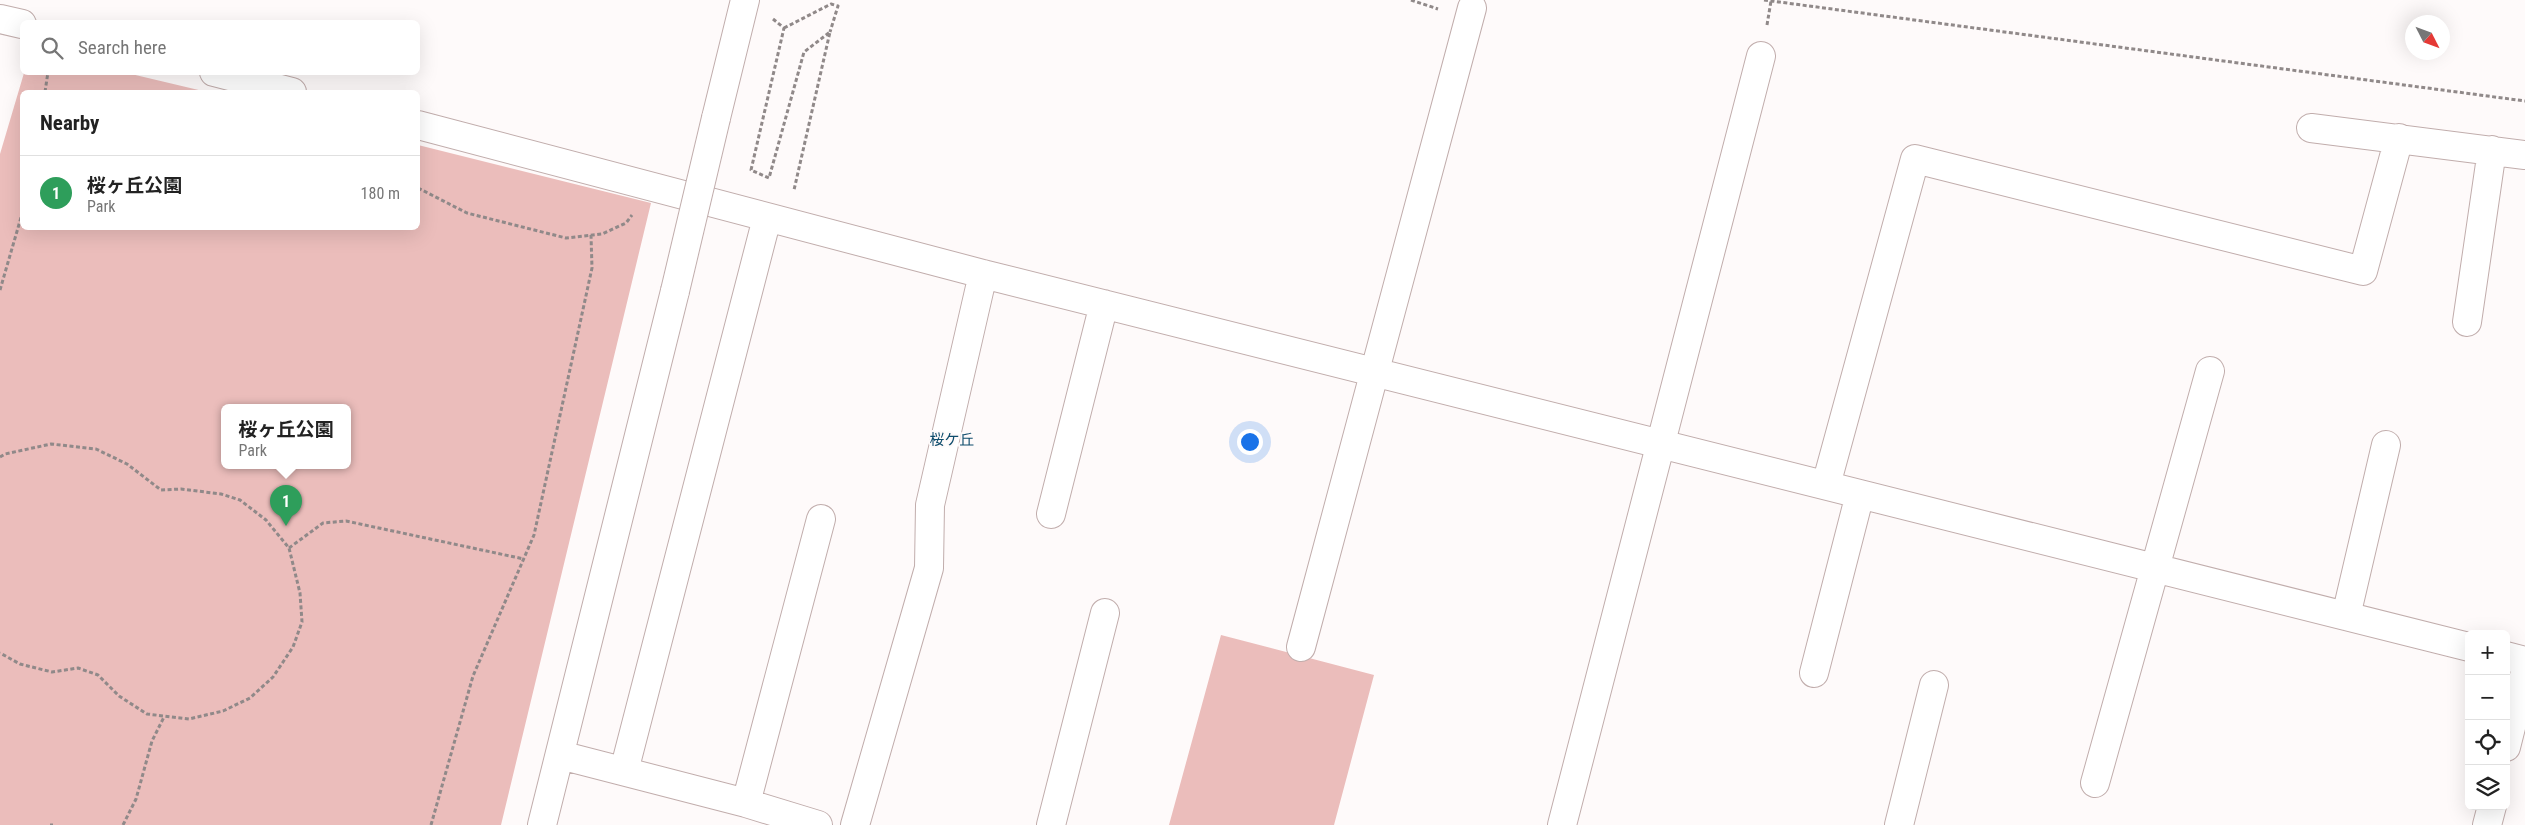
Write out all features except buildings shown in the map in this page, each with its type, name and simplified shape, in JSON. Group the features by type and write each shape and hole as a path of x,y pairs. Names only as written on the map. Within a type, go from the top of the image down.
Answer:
{"street":[{"path":"542,825 745,0"},
{"path":"1301,648 1472,8"},
{"path":"0,18 20,23"},
{"path":"1562,825 1761,56"},
{"path":"226,75 284,90"},
{"path":"420,126 983,274 2465,646"},
{"path":"2312,128 2525,155"},
{"path":"1826,485 1915,159 2363,271 2399,138"},
{"path":"2467,322 2492,150"},
{"path":"624,771 767,218"},
{"path":"855,825 929,568 930,505 983,274"},
{"path":"1051,514 1104,304"},
{"path":"2096,783 2210,371"},
{"path":"2346,616 2386,445"},
{"path":"1814,673 1860,494"},
{"path":"746,803 821,519"},
{"path":"1051,825 1106,613"},
{"path":"2510,657 2525,661"},
{"path":"2510,732 2525,672"},
{"path":"1899,825 1934,685"},
{"path":"560,755 746,803 818,825"},
{"path":"2487,825 2491,810"}],"path":[{"path":"1764,0 2525,101"},
{"path":"784,28 832,4 838,6 830,32 793,193"},
{"path":"773,19 784,28"},
{"path":"784,28 751,170 769,178 804,52 830,32"},
{"path":"46,90 48,75"},
{"path":"420,189 467,213 566,238 602,234 626,223 644,201 649,185"},
{"path":"0,290 20,221"},
{"path":"432,825 473,676 534,535 592,268 591,235"},
{"path":"0,457 5,454 51,444 96,449 127,464 161,490 181,489 221,494 240,500 266,520 289,548 300,593 302,622 293,647 273,678 250,698 223,711 189,719 147,714 119,696 98,675 78,668 52,672 20,664 0,653"},
{"path":"289,548 323,522 346,521 524,559"},
{"path":"123,825 136,799 152,741 164,717"}],"shaded area":[{"path":"23,75 135,75 199,90 20,90 20,230 420,230 420,145 651,203 501,825 0,825 0,154"},
{"path":"1221,635 1374,675 1334,825 1169,825"}],"place":[{"name":"桜ヶ丘公園","path":"286,526"}],"district":[{"name":"桜ケ丘","path":"952,440"}]}
